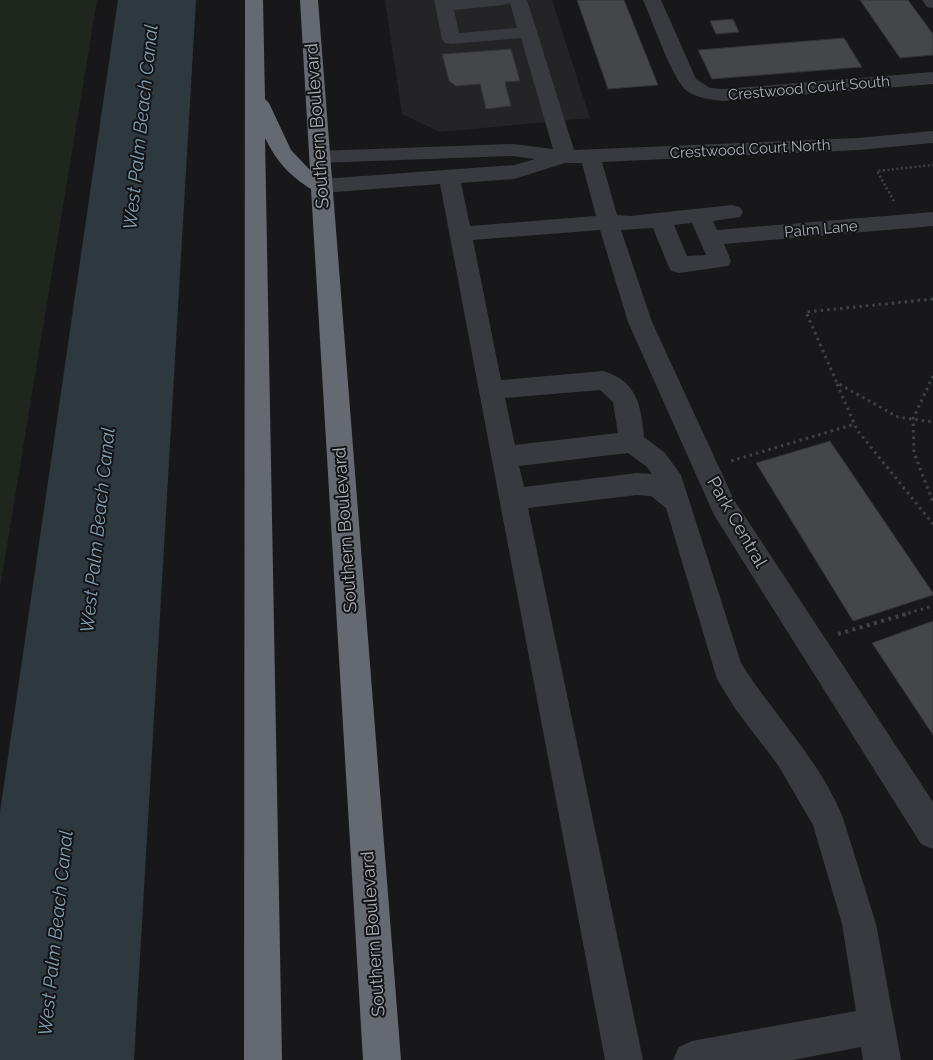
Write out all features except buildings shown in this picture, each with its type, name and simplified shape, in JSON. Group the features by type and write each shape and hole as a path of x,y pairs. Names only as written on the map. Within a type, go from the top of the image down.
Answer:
{"highway":[{"path":"254,0 263,1060"},
{"name":"Southern Boulevard","path":"308,0 382,1060"},
{"path":"255,95 282,152 299,172 322,186"}],"street":[{"path":"503,0 443,3 452,38 528,32"},
{"name":"Park Central","path":"518,0 528,32 578,157 609,222 620,264 640,322 724,507 933,832"},
{"name":"Crestwood Court South","path":"652,0 687,80 690,84 705,92 724,95 933,78"},
{"name":"Crestwood Court North","path":"320,157 513,150 578,157 858,144 933,137"},
{"name":"Crestwood Court North","path":"322,186 514,172 578,157"},
{"path":"449,177 624,1060"},
{"path":"461,234 609,222 662,220 732,212"},
{"path":"662,220 679,265 720,261 700,216"},
{"name":"Palm Lane","path":"710,238 933,219"},
{"path":"492,390 603,380 616,386 627,403 632,442"},
{"path":"505,457 632,442 656,460 672,483 728,670 747,700 788,754 826,818 859,924 880,1043 692,1060"},
{"path":"514,499 637,484 657,486 677,501"}],"path":[{"path":"897,205 877,171 933,165"},
{"path":"933,300 806,312 857,430 933,524"},
{"path":"933,376 912,419 914,453 933,502"},
{"path":"837,383 898,417 933,422"},
{"path":"728,462 854,424"},
{"path":"836,635 933,606"}],"shaded area":[{"path":"0,0 97,0 0,588"},
{"path":"385,0 552,0 590,118 440,132 402,114"}],"water":[{"name":"West Palm Beach Canal","path":"118,0 196,0 134,1060 0,1060 0,812"}]}
